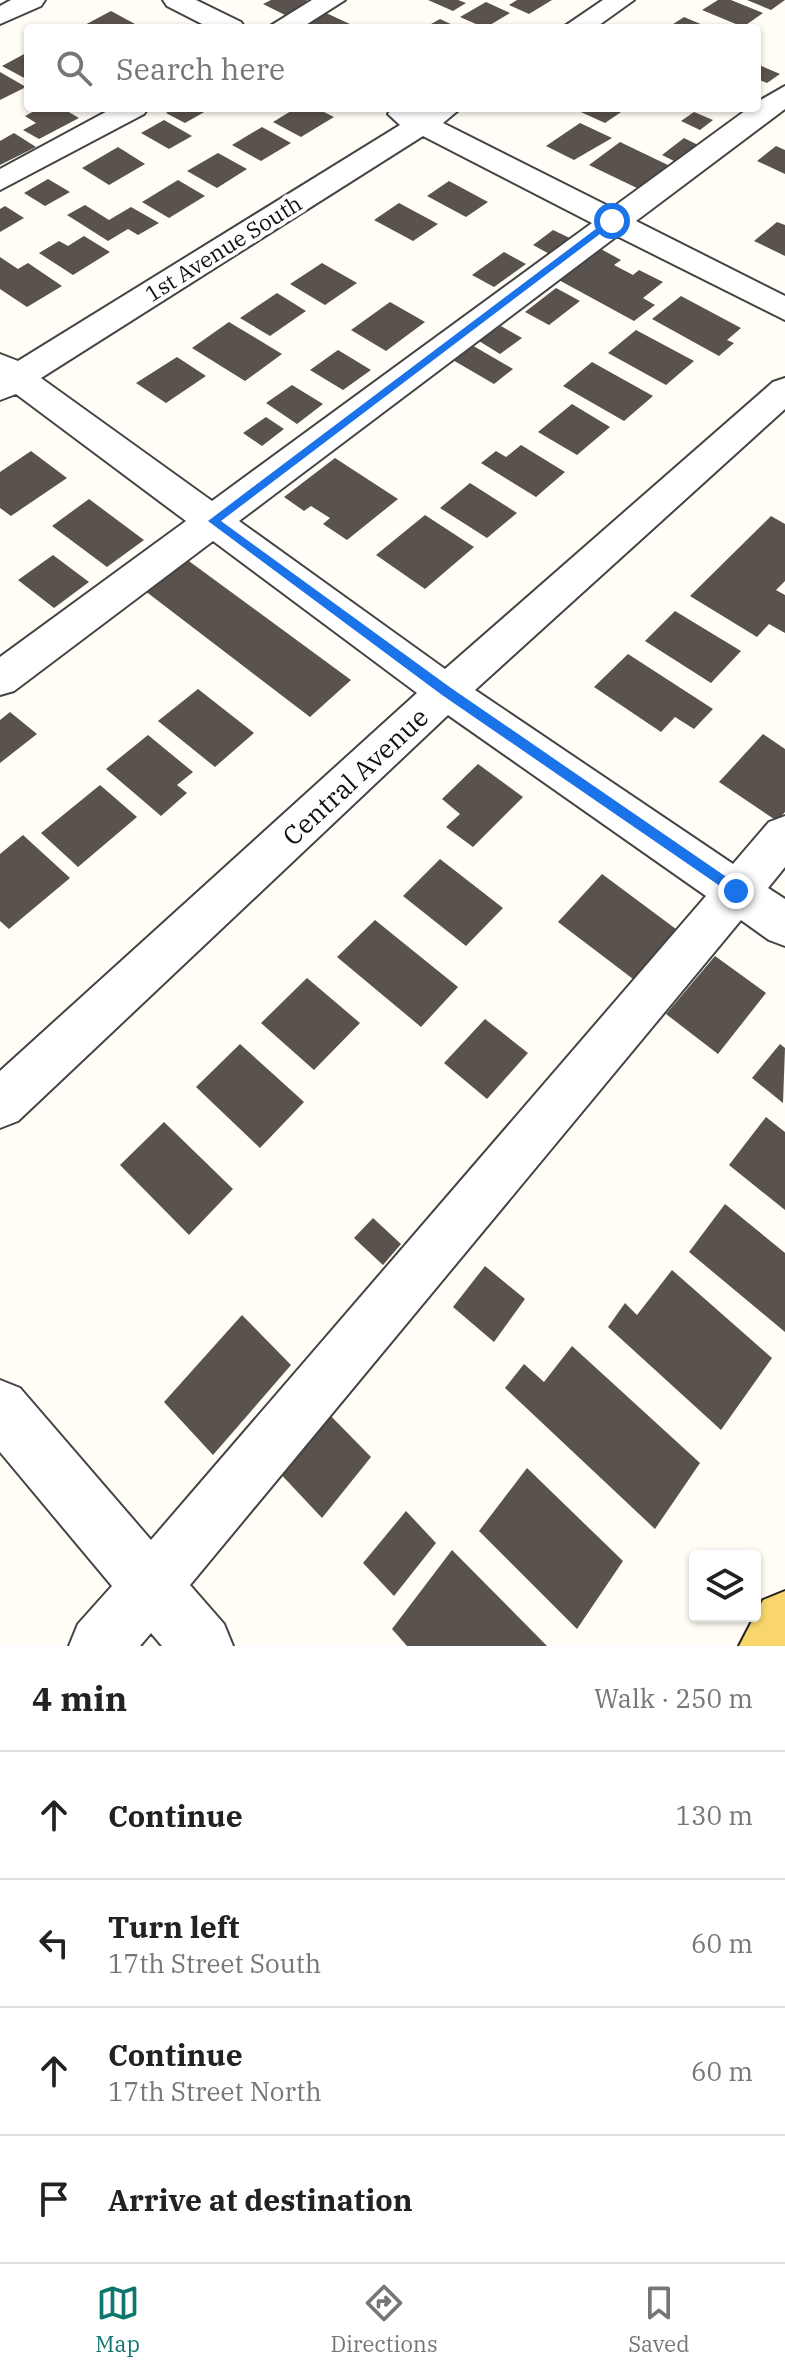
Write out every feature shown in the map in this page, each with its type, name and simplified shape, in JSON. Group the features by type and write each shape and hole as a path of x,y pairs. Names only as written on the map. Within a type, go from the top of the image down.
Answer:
{"main road":[{"path":"770,1646 785,1622"}],"street":[{"path":"0,16 32,0"},
{"path":"176,0 223,24"},
{"path":"288,24 332,0"},
{"path":"582,24 621,0"},
{"path":"0,679 785,95"},
{"path":"0,181 127,112"},
{"path":"412,112 434,116 612,221 785,309"},
{"name":"1st Avenue South","path":"5,377 434,116"},
{"path":"5,377 213,521 446,692 785,925"},
{"name":"Central Avenue","path":"0,1104 446,692 785,390"},
{"path":"100,1646 785,835"},
{"path":"0,1408 202,1646"}],"building":[{"path":"271,0 306,0 311,3 287,16 263,4"},
{"path":"428,0 458,0 466,3 453,11"},
{"path":"517,0 552,0 529,14 509,5"},
{"path":"718,0 731,0 763,13 747,24 736,24 702,10"},
{"path":"747,0 785,0 771,10"},
{"path":"486,2 510,13 492,24 476,24 460,17"},
{"path":"111,11 135,24 87,24"},
{"path":"324,12 350,24 303,24"},
{"path":"684,17 701,24 673,24"},
{"path":"440,19 451,24 431,24"},
{"path":"24,54 24,78 2,66"},
{"path":"761,66 780,74 767,83 761,81"},
{"path":"0,72 24,88 0,100"},
{"path":"32,112 69,112 79,118 39,139 23,130 36,123 25,116"},
{"path":"168,112 204,112 185,123"},
{"path":"289,112 324,112 334,117 301,137 273,122"},
{"path":"581,112 621,112 605,123"},
{"path":"694,112 713,120 700,130 681,121"},
{"path":"164,120 192,136 169,149 141,133"},
{"path":"580,123 612,138 574,160 546,146"},
{"path":"262,127 291,143 261,161 232,145"},
{"path":"14,133 36,147 0,165 0,141"},
{"path":"684,138 702,147 680,164 662,155"},
{"path":"620,142 670,166 639,189 589,165"},
{"path":"776,146 785,150 785,174 757,161"},
{"path":"118,147 145,164 109,185 82,168"},
{"path":"218,153 247,169 217,188 187,171"},
{"path":"48,179 70,192 45,206 24,193"},
{"path":"178,180 205,196 169,218 142,202"},
{"path":"449,181 488,202 466,217 427,196"},
{"path":"399,203 438,224 413,241 374,220"},
{"path":"85,205 109,220 131,207 159,223 138,235 128,229 108,241 67,215"},
{"path":"5,206 24,218 0,232 0,209"},
{"path":"777,222 785,225 785,256 754,241"},
{"path":"553,230 576,241 555,257 533,245"},
{"path":"84,236 110,252 73,275 39,253 59,241 68,246"},
{"path":"599,248 621,260 614,265 633,275 639,270 663,282 643,298 655,305 634,321 557,279"},
{"path":"504,252 526,264 494,287 472,275"},
{"path":"0,257 18,269 28,263 62,286 27,307 0,289"},
{"path":"322,263 357,283 325,305 290,284"},
{"path":"556,288 580,301 549,325 525,312"},
{"path":"277,293 306,311 270,336 240,318"},
{"path":"681,296 741,328 727,340 734,343 719,356 652,319"},
{"path":"390,302 425,322 386,351 351,330"},
{"path":"229,322 282,354 245,381 192,348"},
{"path":"501,326 522,338 500,354 479,341"},
{"path":"636,330 694,361 666,385 608,353"},
{"path":"470,344 513,369 494,384 451,359"},
{"path":"338,350 371,370 343,390 310,370"},
{"path":"177,357 206,376 166,403 136,383"},
{"path":"592,362 653,396 624,421 563,386"},
{"path":"292,385 323,404 297,424 266,403"},
{"path":"572,404 610,427 577,455 538,432"},
{"path":"266,417 284,429 262,446 243,433"},
{"path":"521,445 565,472 536,497 481,463 496,451 506,457"},
{"path":"31,451 67,478 11,516 0,508 0,472"},
{"path":"335,458 398,499 347,540 323,524 330,518 311,506 304,511 284,497"},
{"path":"470,483 517,513 487,538 440,508"},
{"path":"89,499 144,540 107,567 52,526"},
{"path":"425,515 474,547 425,589 376,555"},
{"path":"771,516 785,524 785,581 776,590 785,595 785,633 769,624 757,637 690,596"},
{"path":"53,555 89,582 54,608 18,580"},
{"path":"182,556 351,680 310,717 140,587"},
{"path":"675,611 741,651 711,683 645,641"},
{"path":"628,654 713,709 694,729 675,717 661,732 594,687"},
{"path":"198,689 254,733 215,767 158,721"},
{"path":"10,712 37,734 0,763 0,720"},
{"path":"763,734 785,749 785,812 777,821 719,782"},
{"path":"148,735 193,772 177,785 187,793 161,816 106,769"},
{"path":"478,764 523,797 473,847 446,827 460,814 442,799"},
{"path":"100,785 137,817 78,867 41,833"},
{"path":"23,835 70,878 9,929 0,921 0,854"},
{"path":"440,859 503,908 466,946 403,896"},
{"path":"602,874 680,932 637,982 558,922"},
{"path":"375,920 458,987 421,1027 337,957"},
{"path":"715,956 766,993 718,1054 666,1014"},
{"path":"307,978 360,1023 314,1070 261,1023"},
{"path":"485,1019 528,1053 487,1099 444,1063"},
{"path":"240,1044 304,1102 260,1148 196,1087"},
{"path":"780,1044 785,1048 783,1103 752,1078"},
{"path":"766,1117 785,1132 785,1210 729,1165"},
{"path":"164,1122 233,1189 189,1235 120,1165"},
{"path":"725,1204 785,1253 785,1332 689,1252"},
{"path":"373,1218 401,1244 383,1265 354,1238"},
{"path":"485,1266 525,1299 494,1342 453,1307"},
{"path":"672,1270 772,1358 721,1430 608,1327 625,1303 637,1315"},
{"path":"242,1315 291,1365 213,1455 164,1402"},
{"path":"572,1346 700,1463 655,1529 505,1388 524,1364 544,1382"},
{"path":"324,1409 371,1457 322,1518 275,1468"},
{"path":"527,1468 623,1561 577,1629 479,1531"},
{"path":"406,1511 436,1543 394,1596 363,1563"},
{"path":"452,1550 547,1646 407,1646 392,1629"}],"route":[{"path":"612,221 213,521 446,692 736,891"}]}
